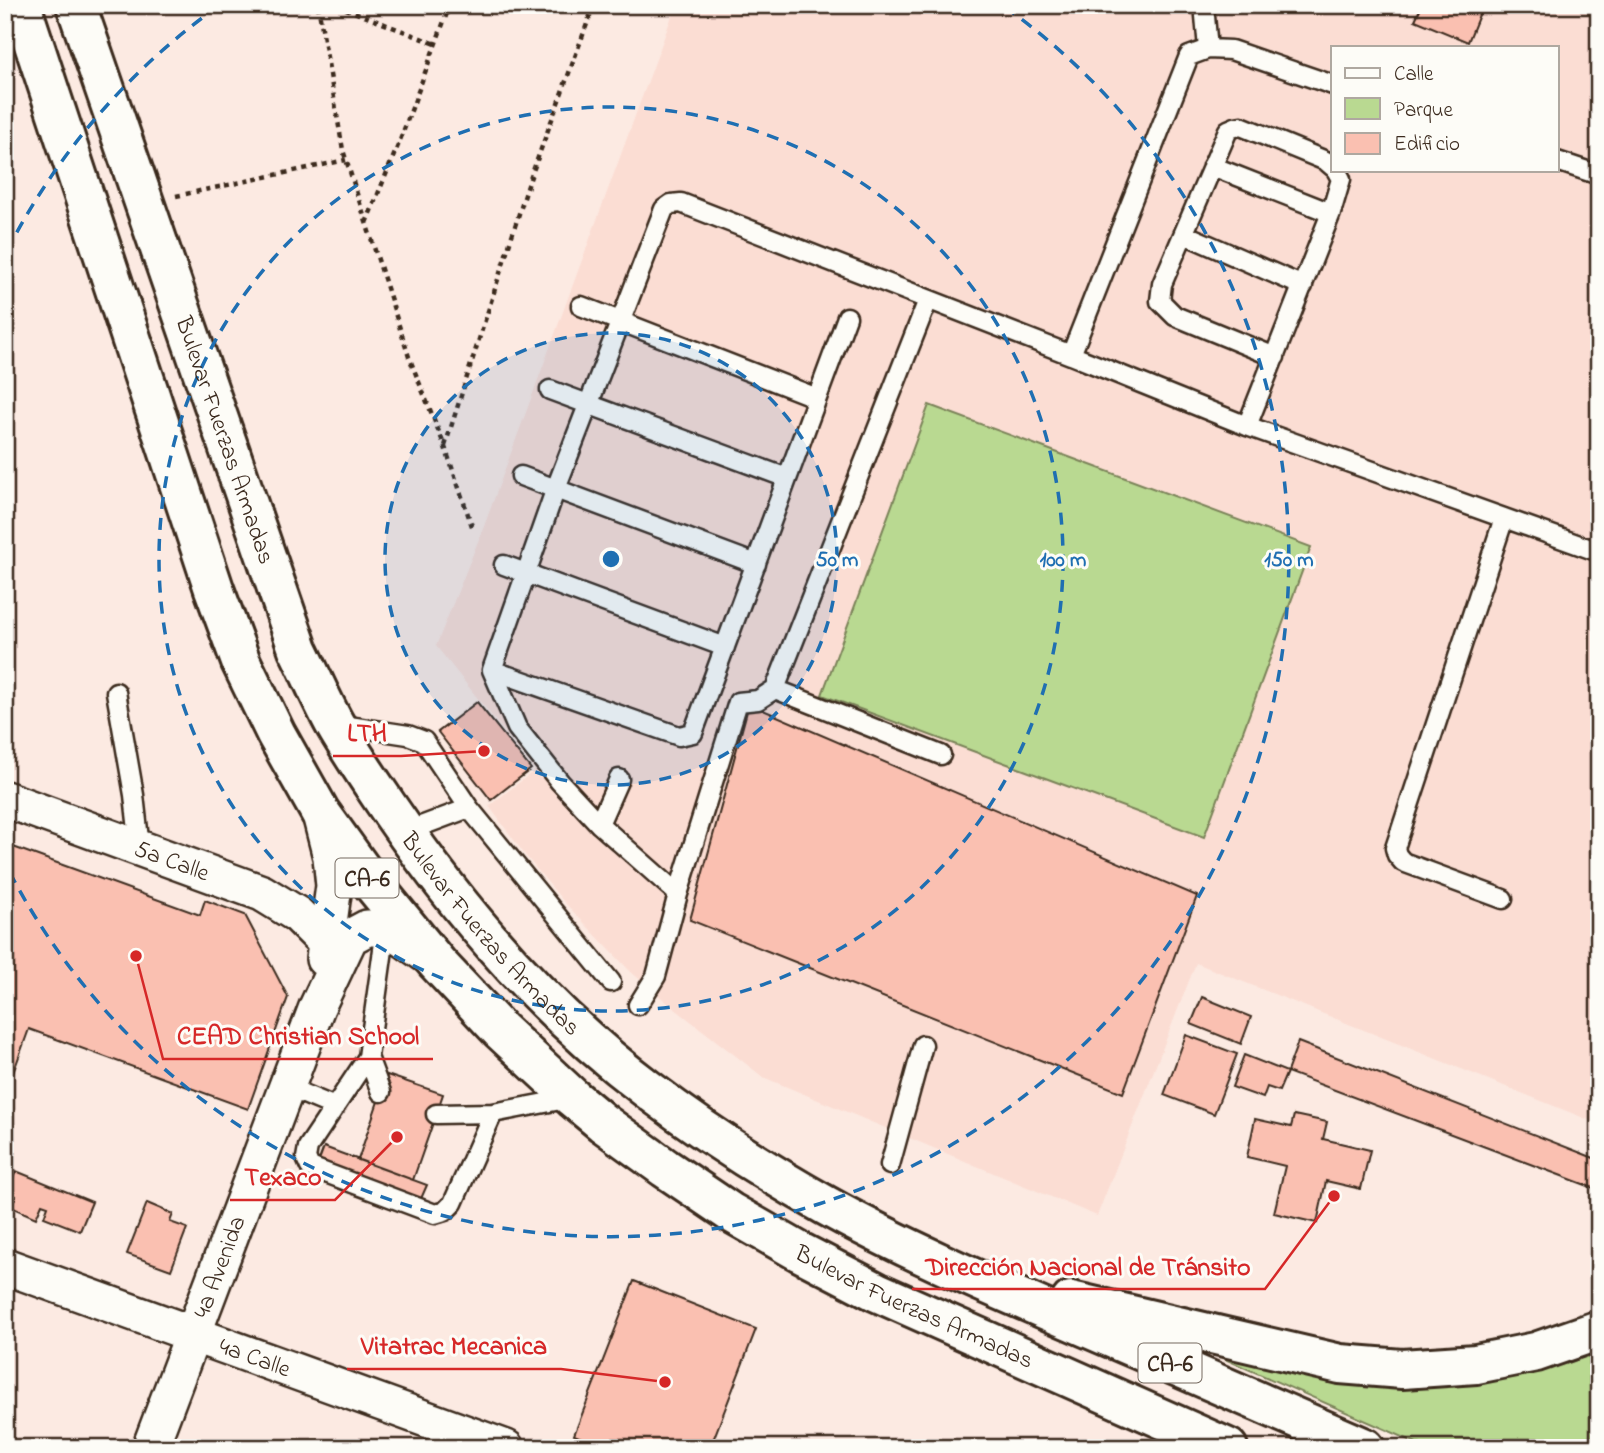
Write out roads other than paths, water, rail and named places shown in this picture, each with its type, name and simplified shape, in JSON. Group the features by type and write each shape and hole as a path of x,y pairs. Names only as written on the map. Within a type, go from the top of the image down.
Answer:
{"highway":[{"name":"Bulevar Fuerzas Armadas","path":"21,5 214,589 241,662 276,734 320,812 366,876 437,963 501,1031 573,1098 603,1123 730,1212 877,1292 1228,1448"},
{"name":"Bulevar Fuerzas Armadas","path":"76,5 298,649 334,724 405,832 433,871 498,949 535,990 595,1046 645,1087 765,1170 813,1198 975,1279 1365,1448"},
{"path":"975,1279 1352,1366 1402,1369 1476,1364 1536,1352 1599,1330"},
{"path":"1134,1405 1194,1448"}],"street":[{"path":"94,5 106,93"},
{"name":"5a Calle","path":"5,799 262,893 298,915 326,943"},
{"name":"4a Avenida","path":"317,1007 334,886 331,857 320,812"},
{"name":"4a Avenida","path":"150,1448 317,1007 351,937 367,928 386,929"},
{"path":"386,929 437,963"},
{"name":"4a Calle","path":"5,1266 506,1448"}],"lane":[{"path":"1204,5 1208,48"},
{"path":"1071,355 1188,56 1208,48 1231,50 1331,84"},
{"path":"1275,357 1175,316 1160,301 1162,284 1228,130 1241,126 1331,166"},
{"path":"1558,161 1599,175"},
{"path":"1212,166 1331,214"},
{"path":"1247,426 1331,214 1341,179 1337,172"},
{"path":"678,894 599,824 560,782 517,728 492,670 556,488 664,209 671,204 681,204 1247,426 1599,552"},
{"path":"1184,234 1303,286"},
{"path":"638,1004 656,976 678,894 738,702 758,700 775,689 928,300"},
{"path":"581,306 817,398"},
{"path":"492,670 678,736 693,733 847,317"},
{"path":"550,390 787,478"},
{"path":"521,476 756,564"},
{"path":"1503,900 1403,862 1395,848 1504,518"},
{"path":"504,565 725,647"},
{"path":"775,689 940,755"},
{"path":"116,692 134,795 140,848"},
{"path":"334,724 408,735 424,741 469,808 611,982"},
{"path":"599,824 619,779"},
{"path":"405,832 469,808"},
{"path":"386,929 368,1057 308,1147 306,1158 310,1167 435,1214 444,1211 453,1203 493,1113"},
{"path":"890,1165 923,1045"},
{"path":"368,1057 381,1092"},
{"path":"287,1087 335,1107"},
{"path":"436,1114 493,1113 573,1098"}],"place":[{"name":"LTH","path":"484,751"},
{"name":"CEAD Christian School","path":"136,956"},
{"name":"Texaco","path":"397,1137"},
{"name":"Dirección Nacional de Tránsito","path":"1334,1196"},
{"name":"Vitatrac Mecanica","path":"665,1382"}]}
